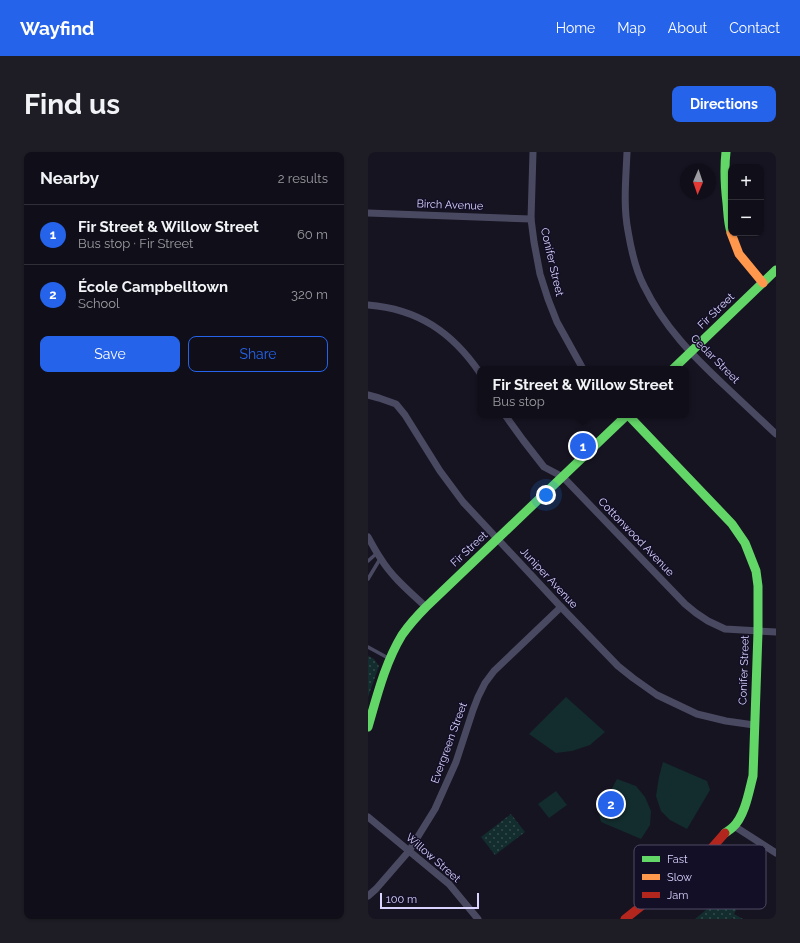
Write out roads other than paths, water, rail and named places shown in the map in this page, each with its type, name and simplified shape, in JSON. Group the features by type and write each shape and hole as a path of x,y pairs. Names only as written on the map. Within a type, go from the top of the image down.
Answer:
{"street":[{"name":"Conifer Street","path":"533,152 531,219 540,274 556,322 581,366"},
{"name":"Cedar Street","path":"627,152 626,213 628,231 634,261 643,284 654,305 666,324 690,352 776,434"},
{"path":"721,152 727,167"},
{"path":"726,152 729,200"},
{"name":"Birch Avenue","path":"368,214 531,219"},
{"path":"732,236 739,254 763,283"},
{"name":"Fir Street","path":"676,366 776,270"},
{"path":"368,306 388,308 408,313 428,323 444,333 457,344 471,359 477,368"},
{"name":"Juniper Avenue","path":"368,395 396,404 405,415 440,471 463,502 618,666 651,691 697,714 726,721 754,725"},
{"name":"Cottonwood Avenue","path":"507,418 544,467 563,477 685,604 696,613 708,621 725,629 776,632"},
{"name":"Fir Street","path":"368,727 385,673 399,641 408,628 426,607 625,418"},
{"name":"Conifer Street","path":"631,418 728,519 745,543 756,571 758,586 758,632 753,776 741,815 734,826 725,833 714,845"},
{"path":"368,537 379,556 405,588 426,607"},
{"name":"Evergreen Street","path":"368,896 376,889 408,850 435,809 456,762 473,710 485,683 494,671 561,607"},
{"name":"Willow Street","path":"368,817 449,884 478,919"},
{"path":"734,826 764,845"},
{"path":"766,847 776,853"},
{"name":"Conifer Street","path":"625,919 638,909"}],"lane":[{"path":"368,561 379,556"},
{"path":"368,578 379,556"},
{"path":"368,647 391,659"}],"place":[{"name":"Fir Street & Willow Street","path":"583,446"},
{"name":"École Campbelltown","path":"611,804"}]}
